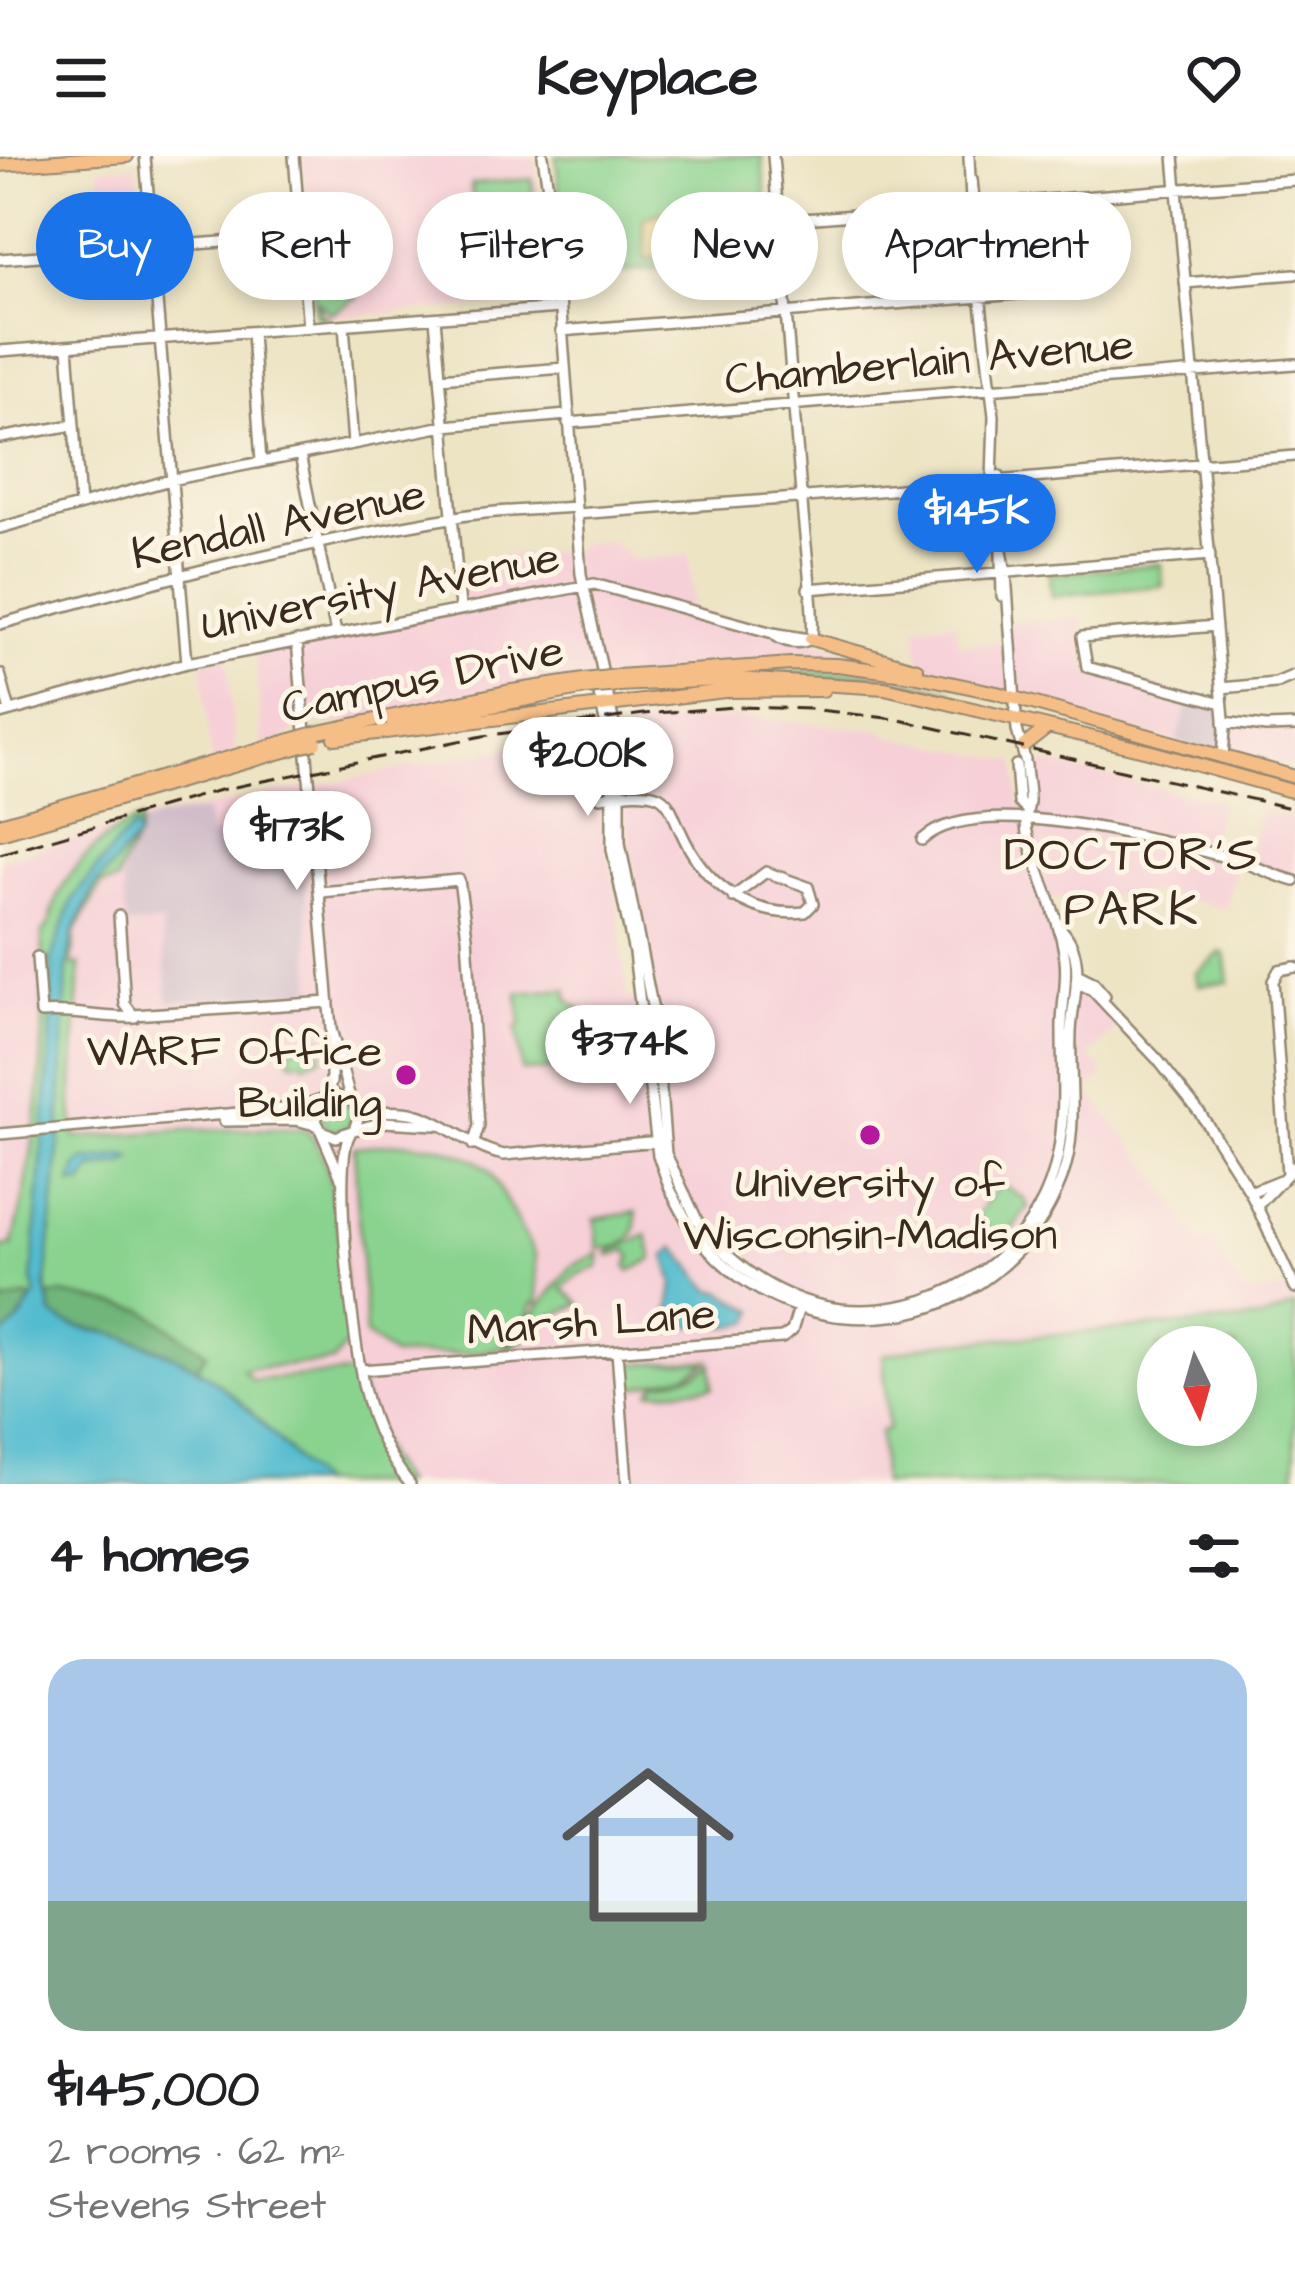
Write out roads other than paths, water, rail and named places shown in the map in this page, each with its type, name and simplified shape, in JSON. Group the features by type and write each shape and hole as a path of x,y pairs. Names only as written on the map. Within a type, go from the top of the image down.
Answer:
{"main road":[{"path":"0,165 127,156"},
{"path":"811,639 1295,779"},
{"name":"Campus Drive","path":"0,828 299,742 506,692 790,664 853,667 940,680"},
{"name":"Campus Drive","path":"618,680 791,680 885,688 1016,719"},
{"name":"Campus Drive","path":"316,738 335,738 585,684"},
{"path":"335,738 772,689 936,699"},
{"path":"1016,719 1295,793"},
{"path":"1021,755 1048,728"},
{"path":"1148,751 1166,750 1214,763 1223,756"},
{"path":"1272,786 1268,781 1274,777 1295,779"}],"street":[{"path":"145,156 148,192"},
{"path":"294,156 297,192"},
{"path":"547,156 575,511 599,664 594,670 606,706 612,753 612,849 634,953 670,1189 712,1254 742,1280 800,1304 862,1318 920,1311 973,1288 1021,1247 1051,1202 1067,1162 1073,1118 1071,977 1060,928 1027,833 1029,803 1014,699 981,300"},
{"path":"773,156 776,192"},
{"path":"969,156 972,192"},
{"path":"1174,156 1224,722 1223,756"},
{"path":"1131,194 1295,180"},
{"path":"0,259 36,256"},
{"path":"1185,283 1295,274"},
{"path":"157,300 188,663"},
{"path":"306,300 308,328"},
{"path":"773,633 796,643 815,633 784,300"},
{"path":"561,331 944,300"},
{"path":"0,351 559,308"},
{"path":"435,318 460,608"},
{"path":"344,325 353,444"},
{"path":"252,333 261,462"},
{"path":"68,346 80,506"},
{"name":"Chamberlain Avenue","path":"0,528 170,480 444,426 793,405 1295,364"},
{"path":"440,378 564,368"},
{"path":"0,437 73,425"},
{"path":"300,454 336,633"},
{"name":"Kendall Avenue","path":"0,624 179,574 452,518 801,497 1295,456"},
{"path":"808,589 1210,555"},
{"name":"University Avenue","path":"5,713 188,663 584,585 598,584 773,633"},
{"path":"794,634 805,631 811,618"},
{"path":"1216,626 1082,637 1087,667 1222,703"},
{"path":"773,633 811,639"},
{"path":"297,641 331,1029 331,1082 316,1114 341,1178"},
{"path":"0,674 5,713"},
{"path":"1221,688 1276,683 1295,675"},
{"path":"1224,722 1266,728 1295,726"},
{"path":"611,796 648,793 665,800 688,846 733,897 747,905 779,914 802,913 812,904 808,887 766,872 733,897"},
{"path":"922,840 942,826 1025,813 1237,860 1295,881"},
{"path":"320,892 459,880 479,1126 473,1145"},
{"path":"119,916 133,1014"},
{"path":"37,957 45,1012 67,1010 99,1018 329,1001"},
{"path":"1257,1206 1287,1173 1291,1142 1273,981 1280,969 1295,968"},
{"path":"1071,977 1089,988 1184,1090 1250,1192 1295,1288"},
{"path":"331,1029 359,1114 345,1143 341,1178 361,1370 378,1434 410,1484"},
{"path":"0,1134 195,1119 342,1095 371,1112 413,1113 473,1145 513,1156 661,1141"},
{"path":"195,1119 304,1121 336,1137 384,1122 435,1124"},
{"path":"1250,1192 1287,1173"},
{"name":"Marsh Lane","path":"361,1370 782,1338 792,1330 800,1304"},
{"path":"617,1351 627,1484"}],"water":[{"path":"135,827 139,836 95,886 74,931 67,968 59,1150 46,1286 52,1314 73,1326 157,1349 204,1373 245,1406 319,1484 0,1484 0,1338 18,1322 36,1294 32,1281 51,1033 51,960 73,898"},
{"path":"132,1159 92,1169 83,1184 72,1184 77,1166 84,1161"},
{"path":"675,1247 711,1290 755,1311 751,1321 674,1331 669,1317 674,1283 666,1256"}],"railway":[{"path":"0,854 220,790 483,736 735,707 810,709 895,719 1295,809"}],"place":[{"name":"WARF Office Building","path":"406,1075"},
{"name":"University of Wisconsin-Madison","path":"870,1135"}],"district":[{"name":"DOCTOR'S PARK","path":"1132,880"}]}
